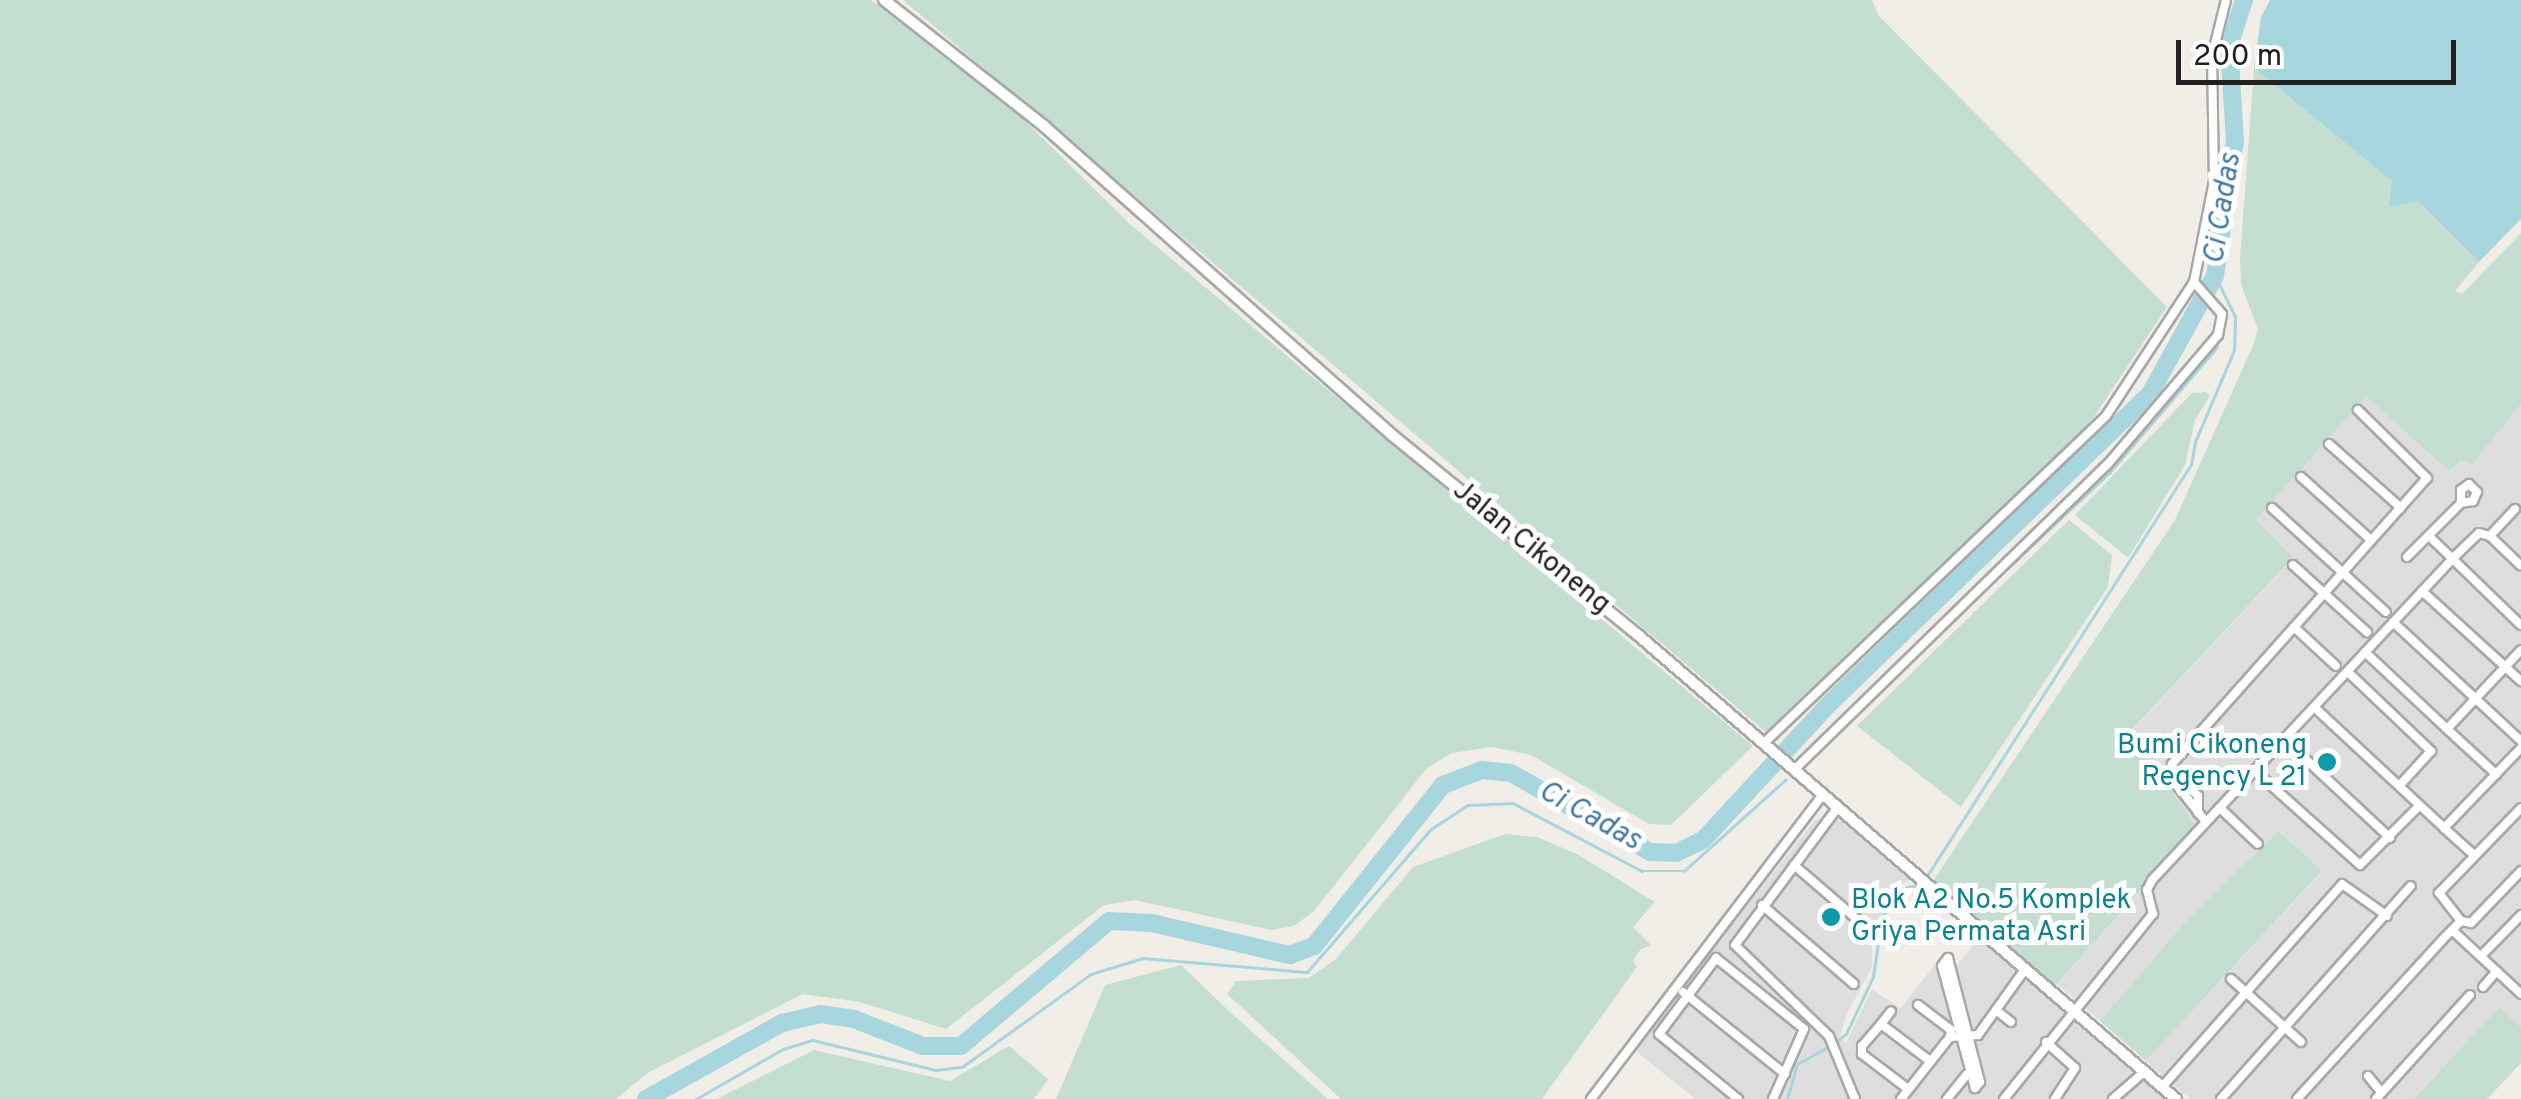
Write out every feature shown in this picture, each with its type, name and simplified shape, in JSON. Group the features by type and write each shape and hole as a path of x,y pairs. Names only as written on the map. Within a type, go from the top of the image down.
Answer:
{"street":[{"name":"Jalan Cikoneng","path":"884,0 1044,126 1484,510 1925,880 2176,1099"},
{"path":"1766,745 2106,416 2196,284 2214,181 2212,56 2226,0"},
{"path":"1791,767 2108,465 2218,335 2219,309 2196,284"},
{"path":"2206,822 2198,813 2198,796 2171,773 2187,745 2344,573 2427,474 2358,410"},
{"path":"2329,444 2401,508"},
{"path":"2302,476 2371,540"},
{"path":"2407,557 2461,503"},
{"path":"2272,508 2386,612"},
{"path":"2490,536 2515,509"},
{"path":"2004,1099 2072,1008 2153,914 2148,887 2452,559 2479,533 2490,536 2520,565"},
{"path":"2428,536 2521,624"},
{"path":"2293,565 2367,632"},
{"path":"2422,591 2521,681"},
{"path":"2393,622 2521,744 2444,828"},
{"path":"2294,627 2336,666"},
{"path":"2448,728 2521,650"},
{"path":"2365,652 2496,774"},
{"path":"2348,672 2432,751 2399,786"},
{"path":"2314,707 2474,855"},
{"path":"2284,739 2390,838"},
{"path":"2255,771 2360,865 2419,806"},
{"path":"1591,1099 1823,795"},
{"path":"1838,807 1762,905 1736,948 1830,1036 1855,1099"},
{"path":"2220,808 2258,844"},
{"path":"2521,808 2439,892 2461,920 2471,923 2521,870"},
{"path":"1794,865 1866,926"},
{"path":"2162,1087 2345,882 2387,916"},
{"path":"2221,1099 2411,886"},
{"path":"1762,905 1854,984"},
{"path":"2482,955 2521,915"},
{"path":"2298,1099 2461,920"},
{"path":"2452,930 2519,988"},
{"path":"1918,1006 1950,1030 1962,1054 1970,1086 1978,1086 1973,1039 1948,958 1942,966 1954,1037"},
{"path":"1738,1099 1661,1037 1712,960 1719,960 1804,1029 1772,1099"},
{"path":"1962,1054 2026,968"},
{"path":"2483,987 2498,971"},
{"path":"2232,979 2301,1042"},
{"path":"1675,986 1785,1074"},
{"path":"2368,1076 2378,1096 2470,995"},
{"path":"1996,1010 2010,1022"},
{"path":"1891,1011 1861,1052 1908,1089"},
{"path":"1881,1024 1930,1060"},
{"path":"1901,1099 1930,1060 1954,1037 1973,1039"},
{"path":"2046,1042 2075,1068 2055,1099"},
{"path":"2317,1058 2326,1066"},
{"path":"2114,1099 2145,1072"},
{"path":"1946,1099 1967,1074"}],"shaded area":[{"path":"2366,396 2472,463 2521,404 2521,1027 2499,1007 2414,1099 2190,1099 2146,1061 2322,872 2280,831 2187,920 2100,1021 2057,984 2197,829 2130,733 2293,559 2256,520"},
{"path":"1830,817 1852,824 1915,877 1898,887 1872,928 1872,967 1846,1016 1840,1036 1846,1043 1872,989 1900,1009 1943,954 1957,965 1981,936 2167,1099 1696,1099 1633,1049 1815,820"}],"green space":[{"path":"0,0 871,0 1023,119 1131,225 1753,746 1671,825 1649,824 1531,755 1492,747 1452,753 1427,768 1314,911 1294,926 1271,930 1135,900 1104,905 946,1029 860,1002 803,994 649,1072 616,1099 0,1099"},
{"path":"903,0 1872,0 1879,16 2167,307 2088,426 1766,732"},
{"path":"2254,68 2418,201 2479,262 2455,291 2462,294 2521,233 2521,404 2472,464 2460,460 2449,471 2366,396 2256,520 2293,558 2130,732 2197,828 2054,987 1933,881 2175,520 2254,343 2258,329 2241,285 2240,259"},
{"path":"2206,392 2210,396 2195,420 2185,465 2128,558 2075,515 2192,393"},
{"path":"2069,520 2112,555 2108,587 1961,807 1857,726"},
{"path":"2279,831 2322,871 2146,1061 2100,1021 2187,920"},
{"path":"1505,834 1537,837 1577,854 1655,902 1633,927 1651,945 1640,950 1633,961 1637,967 1542,1099 1341,1099 1227,994 1236,981 1309,978 1336,959 1413,867"},
{"path":"1181,965 1328,1099 1056,1099 1105,985"},
{"path":"2499,1007 2521,1027 2521,1063 2487,1099 2414,1099"},
{"path":"1009,1046 1048,1079 1034,1099 717,1099 814,1050 950,1081"}],"water":[{"path":"2270,0 2521,0 2521,219 2479,262 2418,201 2389,207 2392,181 2254,68 2261,17"}],"waterway":[{"name":"Ci Cadas","path":"646,1099 782,1023 820,1014 854,1019 923,1046 961,1046 1109,921 1152,923 1290,955 1314,946 1443,785 1482,770 1511,773 1650,852 1676,853 1703,840 1828,705 2150,394 2215,276 2235,141 2229,46 2244,0"},
{"path":"1925,879 2191,465 2195,442 2234,350 2235,317 2215,276"},
{"path":"1962,611 2109,473 2217,347"},
{"path":"696,1099 783,1049 813,1040 936,1070 962,1067 1091,974 1143,958 1307,972 1431,829 1468,805 1513,803 1642,871 1684,871 1785,780"},
{"path":"1836,1042 1846,1034 1873,977 1882,916 1907,887 1921,885"},
{"path":"1787,1099 1797,1064 1829,1046"}],"place":[{"name":"Bumi Cikoneng Regency L 21","path":"2327,762"},
{"name":"Blok A2 No.5 Komplek Griya Permata Asri","path":"1831,917"}]}
